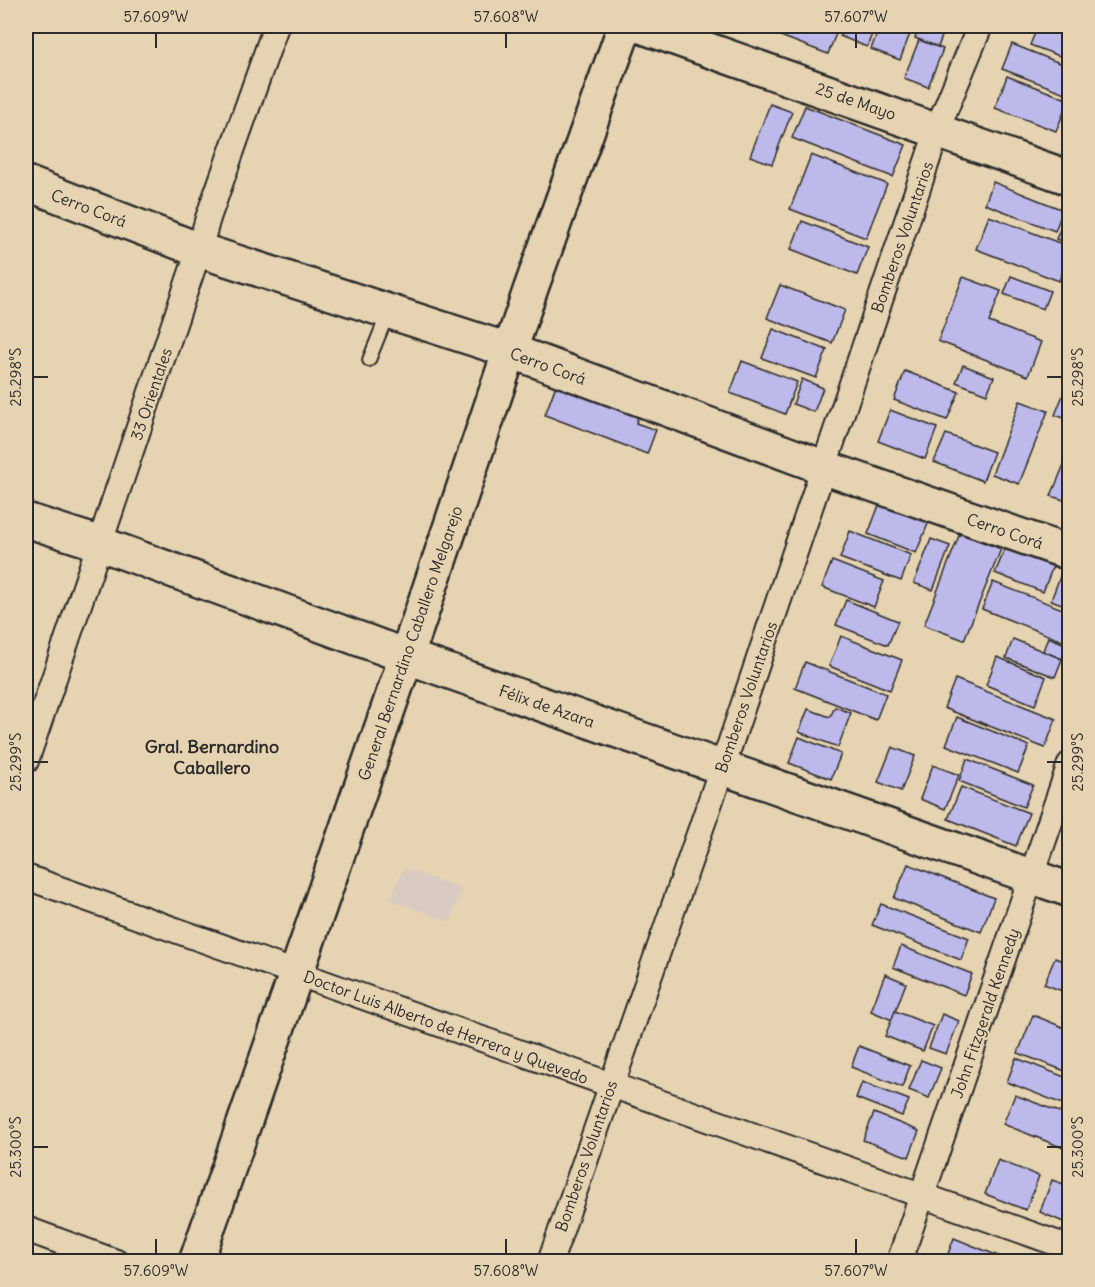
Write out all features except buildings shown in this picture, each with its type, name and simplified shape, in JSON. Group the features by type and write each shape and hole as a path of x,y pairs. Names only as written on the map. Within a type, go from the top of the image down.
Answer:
{"street":[{"name":"33 Orientales","path":"26,761 101,544 208,218 276,26"},
{"name":"General Bernardino Caballero Melgarejo","path":"196,1262 511,351 626,26"},
{"name":"25 de Mayo","path":"641,26 1070,178"},
{"name":"Bomberos Voluntarios","path":"549,1262 722,768 947,101 980,26"},
{"name":"Cerro Corá","path":"26,183 199,250 511,351 824,467 1070,553"},
{"name":"Félix de Azara","path":"26,520 101,544 406,656 1070,891"},
{"name":"John Fitzgerald Kennedy","path":"899,1262 1070,764"},
{"name":"Doctor Luis Alberto de Herrera y Quevedo","path":"26,877 1070,1248"},
{"path":"26,1229 116,1262"}],"lane":[{"path":"369,360 388,311"}],"shaded area":[{"path":"404,868 462,889 450,922 390,900"}],"district":[{"name":"Gral. Bernardino Caballero","path":"212,756"}]}
